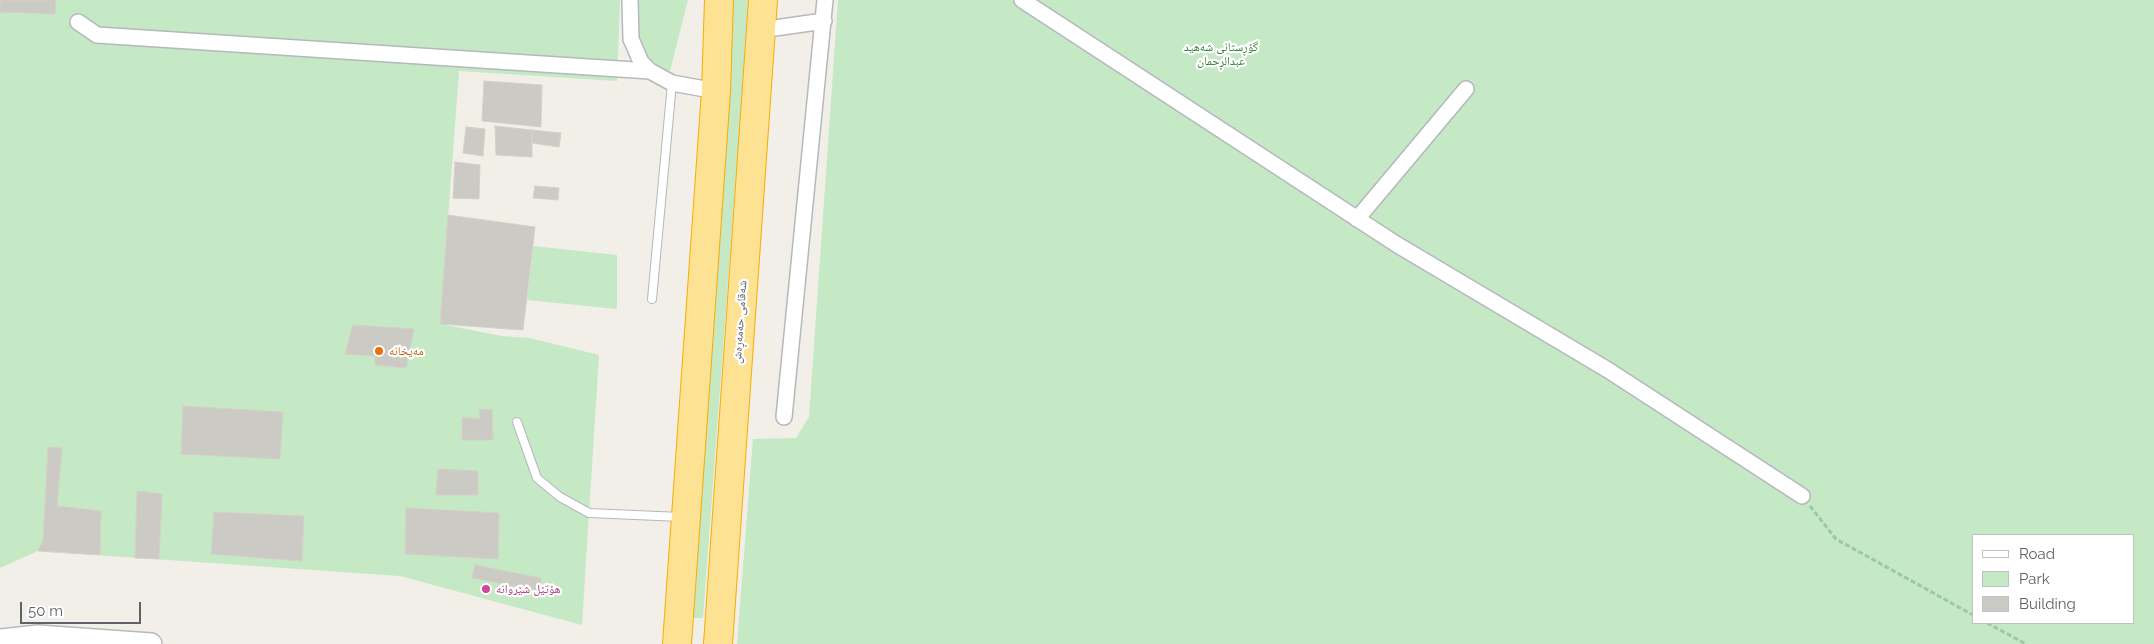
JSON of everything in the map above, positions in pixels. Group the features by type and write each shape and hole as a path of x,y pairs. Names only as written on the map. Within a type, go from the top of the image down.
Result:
{"highway":[{"path":"677,644 688,517 716,91 719,0"},
{"name":"شەقامی حەمەڕەش","path":"718,644 763,0"}],"street":[{"path":"630,0 631,39 638,56 650,71 672,83 716,91"},
{"path":"784,417 825,0"},
{"path":"1022,0 1357,219 1608,370 1802,496"},
{"path":"761,30 824,21"},
{"path":"78,22 97,35 650,71"},
{"path":"1357,219 1466,89"},
{"path":"0,640 38,636 151,644"}],"lane":[{"path":"652,298 672,83"},
{"path":"517,422 537,478 560,497 589,513 664,518 688,517"}],"path":[{"path":"1802,496 1836,539 1972,614"},
{"path":"1989,624 2026,644"}],"green space":[{"path":"0,0 620,0 617,81 459,71 440,324 502,336 530,338 599,355 582,625 400,576 38,551 0,568"},
{"path":"635,0 688,0 670,71 657,68 643,52 635,25"},
{"path":"732,0 748,0 739,133 703,618 689,618"},
{"name":"گۆڕستانی شەهید عبدالڕحمان","path":"838,0 2154,0 2154,644 737,644 753,439 796,438 809,417"},
{"path":"533,246 617,255 617,309 527,300"}],"building":[{"path":"0,0 56,0 55,14 0,12"},
{"path":"484,81 542,85 541,127 482,121"},
{"path":"495,126 532,130 532,157 496,155"},
{"path":"466,127 485,129 483,156 463,153"},
{"path":"532,130 561,133 559,147 532,143"},
{"path":"455,162 480,165 479,199 453,198"},
{"path":"535,186 559,188 558,200 533,198"},
{"path":"448,215 535,227 523,330 440,324"},
{"path":"353,325 414,329 406,368 375,365 375,356 345,354"},
{"path":"183,406 283,412 280,459 181,454"},
{"path":"479,409 492,410 493,440 462,440 462,417 480,419"},
{"path":"48,447 62,448 57,506 101,511 100,555 38,551 43,540"},
{"path":"438,469 478,471 478,495 436,495"},
{"path":"137,491 162,494 159,559 135,558"},
{"path":"406,508 499,513 498,559 405,554"},
{"path":"214,512 304,516 302,561 211,554"},
{"path":"475,565 541,578 539,591 472,578"}],"place":[{"name":"مەیخانە","path":"379,351"},
{"name":"هۆتێل شێروانە","path":"486,589"}]}
